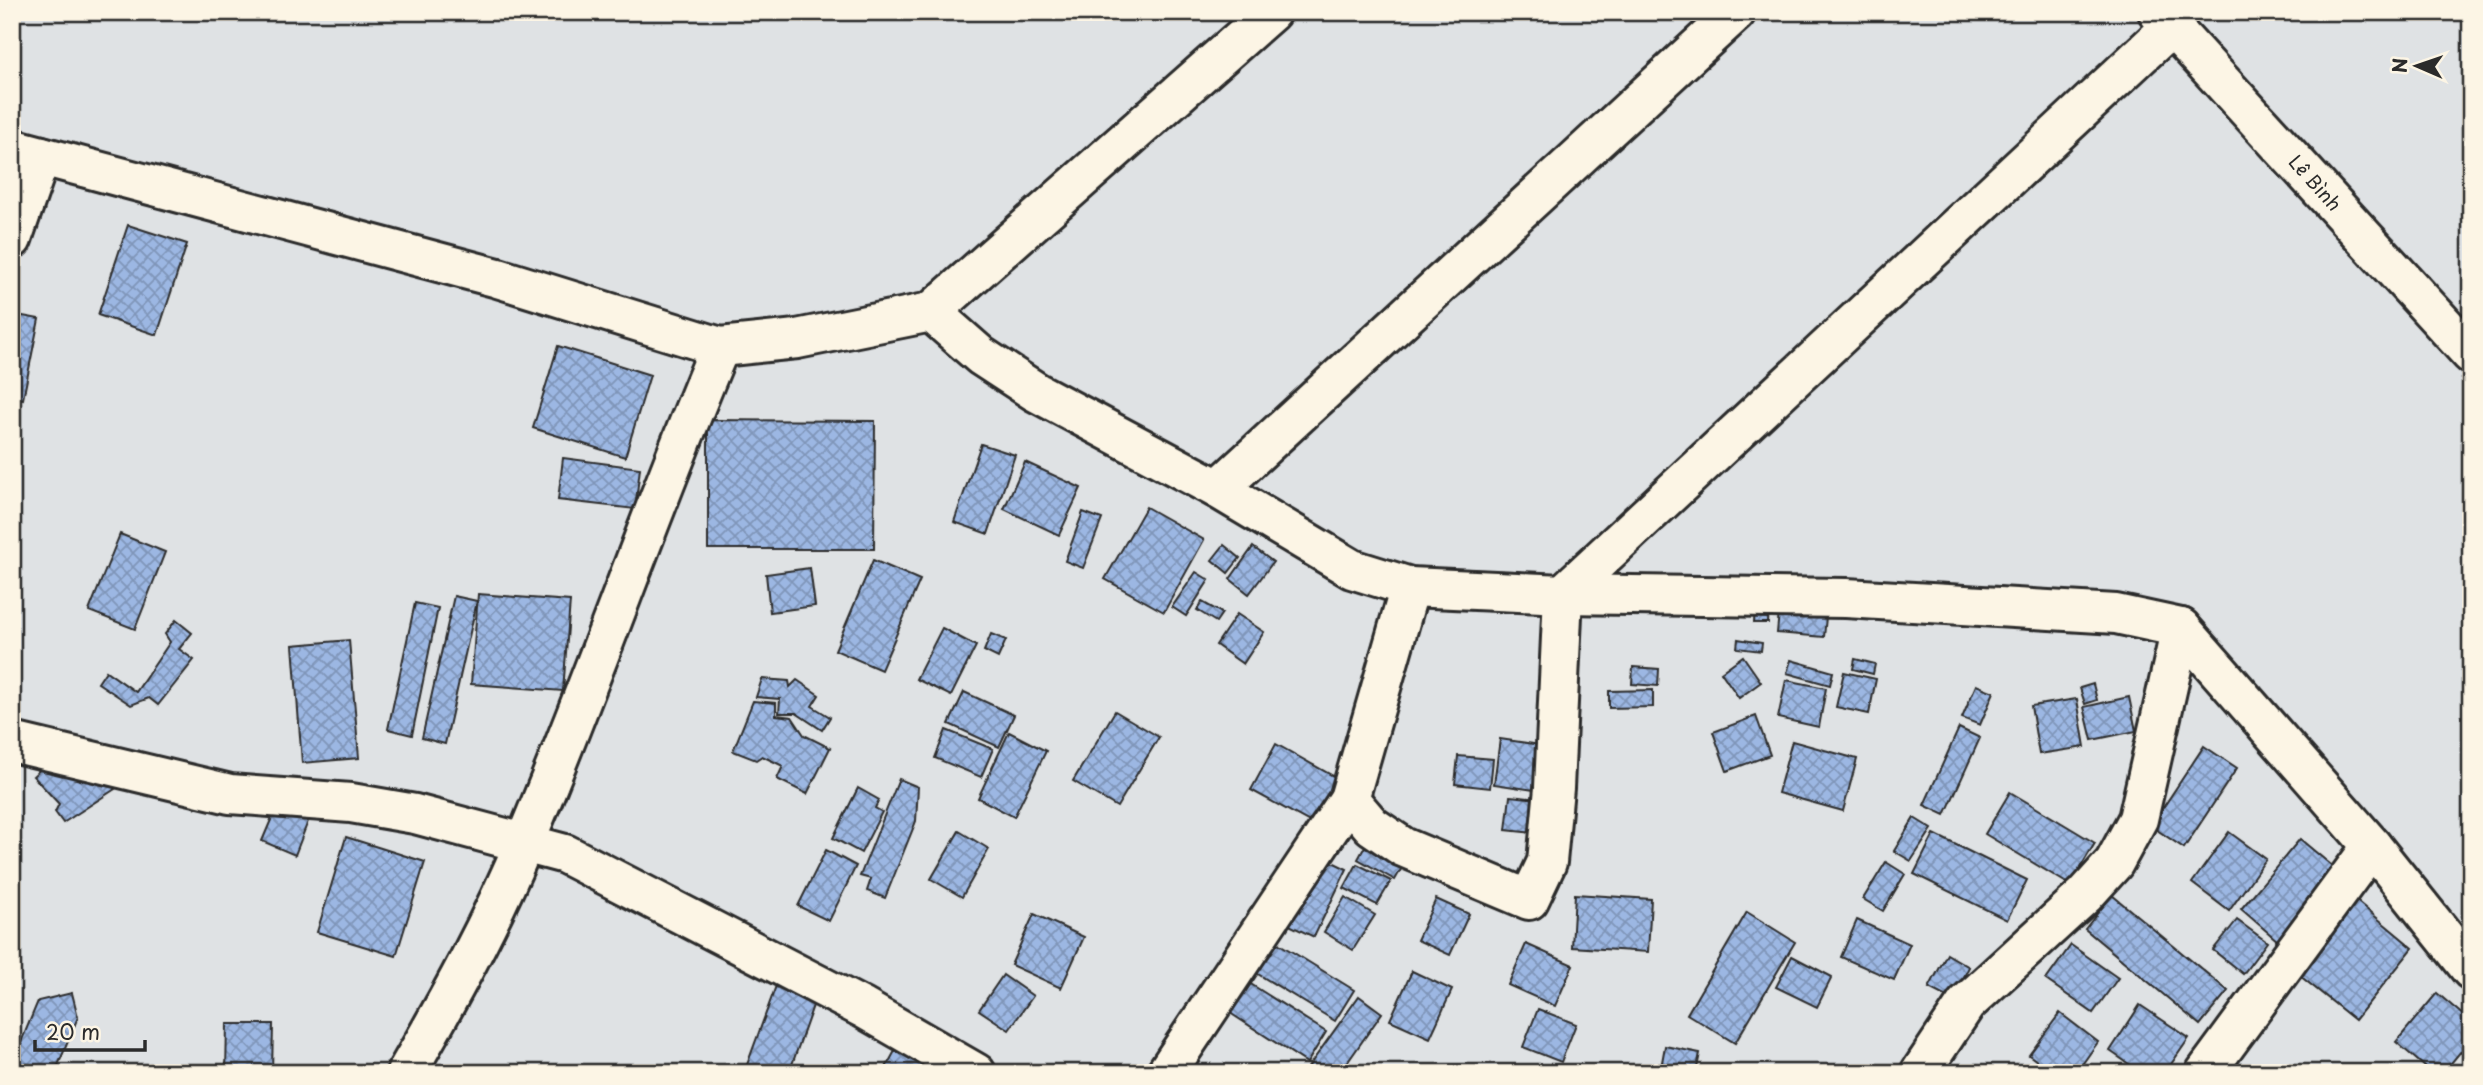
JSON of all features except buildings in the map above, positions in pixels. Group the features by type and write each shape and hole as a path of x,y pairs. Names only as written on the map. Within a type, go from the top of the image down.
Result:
{"street":[{"path":"12,239 27,152 498,278 720,347 797,340 931,312 1271,12"},
{"path":"1218,489 1736,12"},
{"path":"1349,799 1372,826 1403,847 1529,900 1547,862 1554,788 1563,594 2165,19"},
{"name":"Lê Bình","path":"2165,19 2471,354"},
{"path":"931,312 981,356 1036,392 1218,489 1352,569 1410,587 1563,594 1846,598 2116,614 2182,628 2372,846 2471,970"},
{"path":"406,1073 441,1013 525,843 668,469 720,347"},
{"path":"1166,1073 1349,799 1410,587"},
{"path":"1920,1073 1966,1004 2077,903 2114,863 2138,819 2182,628"},
{"path":"12,742 230,794 351,803 415,814 565,854 863,1008 976,1073"},
{"path":"2205,1073 2372,846"}]}
